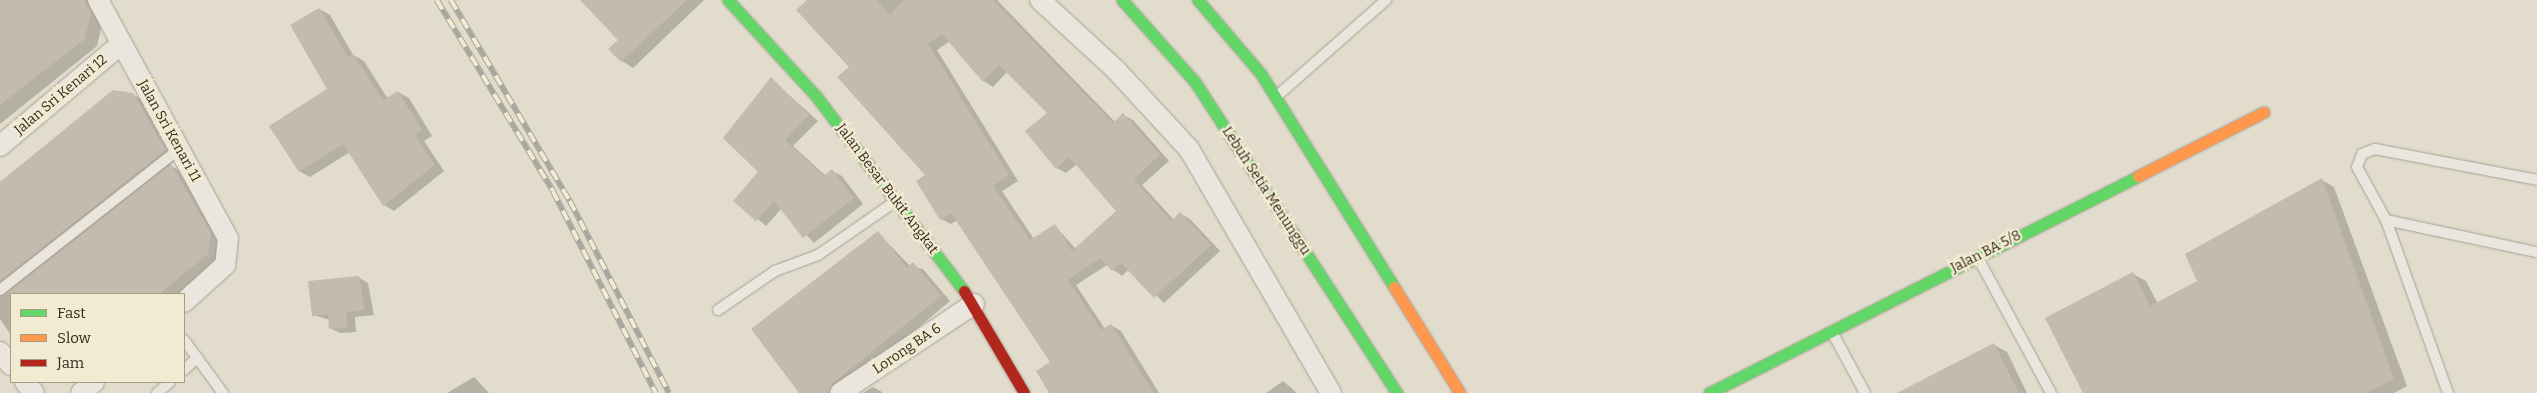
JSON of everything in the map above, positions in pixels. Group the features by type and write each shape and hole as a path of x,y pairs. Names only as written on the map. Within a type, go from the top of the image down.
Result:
{"street":[{"name":"Jalan Sri Kenari 11","path":"98,0 228,238 225,265 185,301"},
{"name":"Jalan Besar Bukit Angkat","path":"728,0 816,96 896,200 974,304 1024,393"},
{"path":"1040,0 1116,70 1189,149 1331,393"},
{"name":"Lebuh Setia Menunggu","path":"1122,0 1195,82 1397,393"},
{"path":"1198,0 1261,74 1460,393"},
{"name":"Jalan Sri Kenari 12","path":"0,146 121,44"},
{"name":"Jalan BA 5/8","path":"1709,393 2264,112"},
{"name":"Lorong BA 6","path":"840,393 974,304"},
{"path":"0,352 10,364"},
{"path":"26,383 34,393"},
{"path":"81,393 93,383"}],"lane":[{"path":"1275,97 1386,0"},
{"path":"2448,393 2386,220 2357,167 2366,148 2537,180"},
{"path":"0,290 179,149"},
{"path":"718,310 775,271 818,256 896,200"},
{"path":"2386,220 2537,252"},
{"path":"1977,257 2051,393"},
{"path":"1831,331 1865,393"},
{"path":"185,341 223,393"},
{"path":"185,369 197,358"},
{"path":"157,393 169,383"}],"building":[{"path":"0,0 84,0 91,11 85,39 0,105"},
{"path":"580,0 687,0 621,62 608,49 618,40"},
{"path":"807,0 876,0 890,15 904,0 993,0 1113,123 1123,113 1160,155 1134,179 1171,221 1180,212 1211,245 1154,298 1121,263 1112,271 1100,258 1068,280 1101,330 1111,324 1154,393 1049,393 1036,371 1050,362 951,213 940,220 916,181 925,175 837,77 849,67 796,10","holes":["942,34 983,82 999,65 1047,113 1025,131 1056,169 1069,157 1116,211 1072,251 1055,224 1030,240 993,186 1009,175 928,44"]},
{"path":"319,8 348,57 353,54 383,100 398,91 422,130 415,135 435,165 383,206 343,144 299,172 269,126 327,89 290,25"},
{"path":"771,77 809,115 785,140 824,176 832,169 854,198 803,238 774,201 756,221 733,201 758,172 723,138"},
{"path":"113,90 133,93 166,150 0,281 0,182"},
{"path":"171,164 211,232 208,254 160,293 6,294"},
{"path":"2322,178 2394,379 2367,393 2083,393 2045,318 2133,272 2150,306 2197,281 2185,254"},
{"path":"878,231 907,268 913,262 941,296 833,383 828,393 799,393 751,329"},
{"path":"359,276 365,310 346,312 347,327 329,329 328,314 312,316 308,281"},
{"path":"1994,343 2019,393 1897,393"}],"railway":[{"path":"437,0 553,191 656,393"},
{"path":"451,0 570,201 669,393"}],"traffic: fast":[{"path":"728,0 816,96 964,291"},
{"path":"1122,0 1195,82 1397,393"},
{"path":"1198,0 1261,74 1394,287"},
{"path":"1709,393 2138,176"}],"traffic: slow":[{"path":"2138,176 2264,112"},
{"path":"1394,287 1460,393"}],"traffic: jam":[{"path":"964,291 1024,393"}]}
